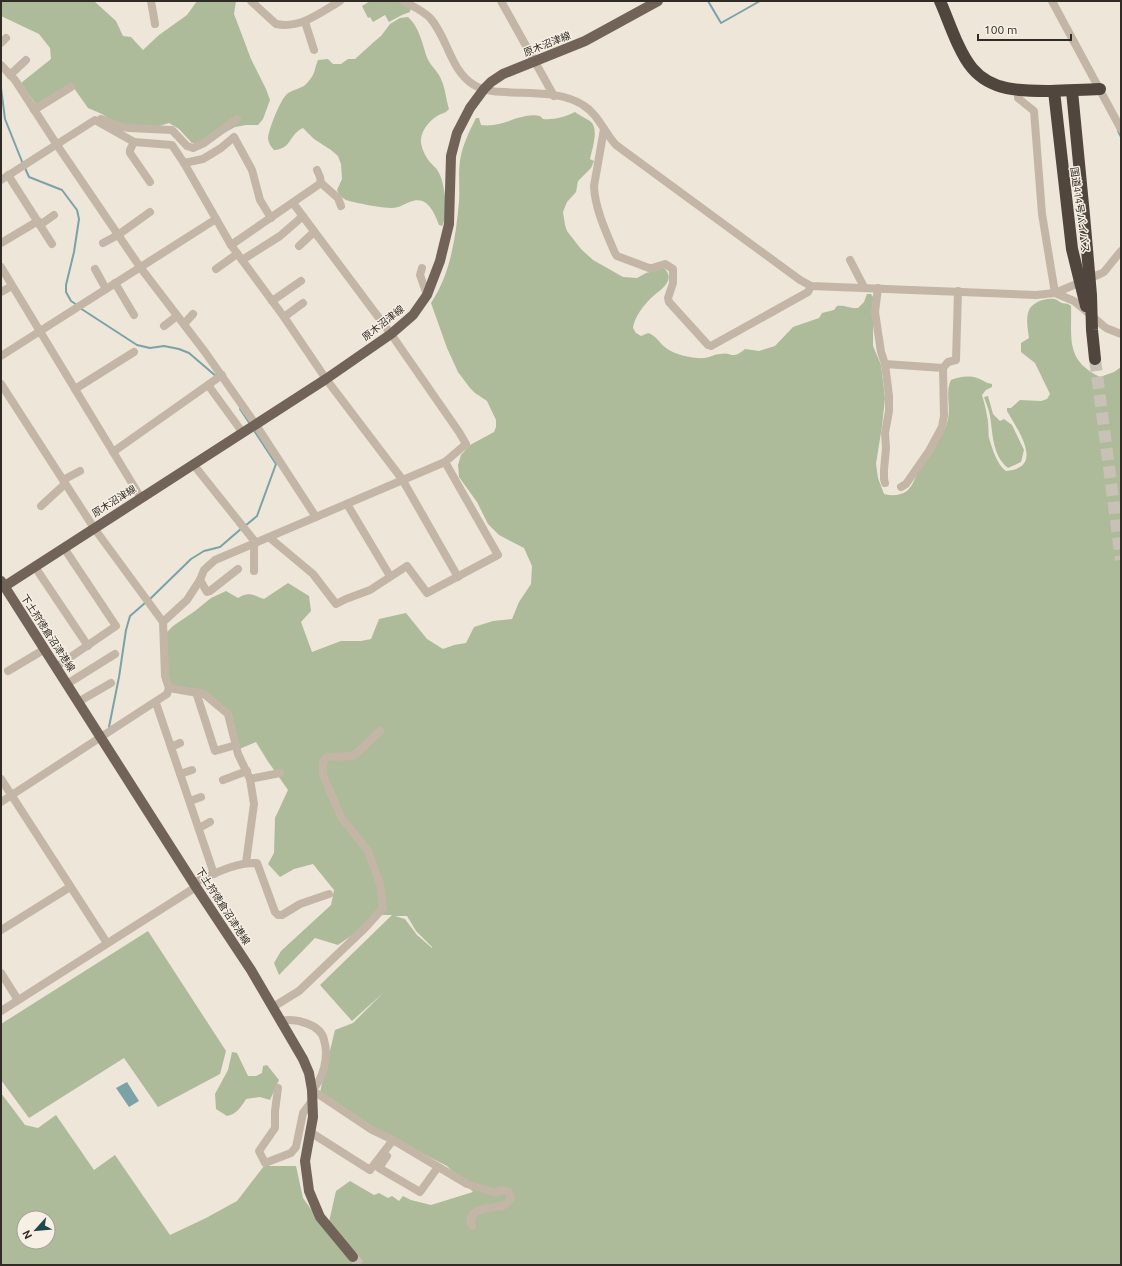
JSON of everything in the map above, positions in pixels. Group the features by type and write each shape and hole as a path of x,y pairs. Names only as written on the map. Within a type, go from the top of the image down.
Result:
{"highway":[{"path":"940,1 962,53 972,68 981,77 991,83 1000,87 1018,90 1072,91 1100,89"},
{"name":"国道414号バイパス","path":"1054,90 1072,249 1092,330"},
{"name":"国道414号バイパス","path":"1072,91 1091,295 1095,359"}],"main road":[{"name":"原木沼津線","path":"2,585 35,567 326,379 391,334 413,315 427,295 440,261 449,224 451,156 456,139 470,108 484,89 490,82 503,74 585,41 658,1"},
{"name":"下土狩徳倉沼津港線","path":"2,585 251,970 303,1059 309,1073 312,1090 312,1117 305,1161 309,1191 320,1217 353,1257"}],"street":[{"path":"151,1 155,24"},
{"path":"251,1 276,24 287,25 305,22 340,1"},
{"path":"403,1 431,19 456,67 472,84 493,92 564,97 583,105 592,112 616,145 794,276 811,286 1036,294 1056,293 1104,272 1121,251"},
{"path":"501,1 554,96"},
{"path":"1052,1 1120,125"},
{"path":"305,22 314,50"},
{"path":"10,75 26,60"},
{"path":"1,65 10,75 140,267 184,324 251,428 316,517"},
{"path":"34,110 71,87"},
{"path":"1018,90 1018,98 1034,111 1042,214 1056,293"},
{"path":"52,244 39,223 5,177 98,118 122,127 172,130 187,146 193,148 204,143 237,118"},
{"path":"95,120 134,142 172,145 184,163 231,246 272,301 326,379 402,479 458,578"},
{"path":"604,129 594,186 600,216 617,256 649,268 665,264 673,268 673,283 668,298 661,304"},
{"path":"184,163 203,159 221,148 234,137 252,170 260,200 271,218"},
{"path":"134,142 130,150 130,154 150,182"},
{"path":"317,170 321,184 338,198 340,206"},
{"path":"231,246 321,184"},
{"path":"163,622 187,600 200,580 204,570 215,560 270,538 402,479 445,462 466,444 391,334 293,203"},
{"path":"103,243 118,235 150,212"},
{"path":"1,242 54,215"},
{"path":"216,269 280,236 303,216"},
{"path":"1,356 216,219"},
{"path":"299,246 314,232"},
{"path":"850,260 864,287"},
{"path":"1,267 141,498"},
{"path":"422,268 420,276 427,295"},
{"path":"95,269 106,289"},
{"path":"272,301 301,281"},
{"path":"115,283 134,315"},
{"path":"1,292 12,286"},
{"path":"668,298 677,317 692,334 711,346 808,292 811,286"},
{"path":"878,288 875,317 881,352 886,364 889,411 888,426 885,433 885,483"},
{"path":"900,487 906,484 920,464 942,427 944,416 943,368 948,362 956,360 958,291"},
{"path":"1056,293 1074,301 1106,328 1121,334"},
{"path":"284,318 303,303"},
{"path":"184,324 193,314"},
{"path":"164,326 177,316"},
{"path":"75,389 134,352"},
{"path":"886,364 943,368"},
{"path":"113,452 219,377"},
{"path":"1,384 94,528 163,622 165,676 169,688 167,694 156,703 1,802"},
{"path":"208,385 251,428"},
{"path":"270,538 313,574 336,604 346,598 370,590 407,566 426,593 458,578 498,555 445,462"},
{"path":"194,464 255,544 254,571"},
{"path":"41,506 64,482 80,471"},
{"path":"347,504 390,576"},
{"path":"56,667 116,626 64,548"},
{"path":"35,567 88,646"},
{"path":"200,580 207,592 238,569"},
{"path":"8,671 44,649"},
{"path":"67,684 115,654"},
{"path":"78,702 111,683"},
{"path":"169,688 204,694 228,714 238,754 250,779 254,804 246,863"},
{"path":"196,692 215,751 236,745"},
{"path":"156,703 214,874"},
{"path":"273,1007 299,991 365,928 383,908 380,884 368,851 341,817 323,775 322,762 327,757 353,756 380,731"},
{"path":"171,747 180,743"},
{"path":"180,774 192,770"},
{"path":"223,780 247,771"},
{"path":"250,779 280,773"},
{"path":"1,779 107,944"},
{"path":"190,801 201,797"},
{"path":"199,828 210,822"},
{"path":"1,1011 214,874 246,863 257,863 275,912 278,915 282,915 300,904 329,894"},
{"path":"1,930 70,887"},
{"path":"1,973 18,1000"},
{"path":"281,1021 288,1019 302,1021 319,1031 324,1039 326,1060 318,1084 312,1090 372,1130 393,1140 467,1184 494,1192 503,1190 509,1192 511,1198 508,1203 503,1206 484,1208 475,1213 471,1217 470,1222 472,1226"},
{"path":"278,1088 275,1111 275,1128 259,1151 265,1163 291,1153 296,1147 304,1113 312,1101"},
{"path":"310,1132 370,1170 393,1140"},
{"path":"386,1148 388,1154 379,1168 420,1192 438,1167"}],"green space":[{"path":"1,1 94,1 116,21 123,36 131,37 143,50 159,35 187,15 197,1 236,1 234,14 251,59 270,100 263,119 258,125 235,127 208,142 192,143 179,129 169,123 149,129 119,125 102,114 88,108 71,84 37,106 21,83 51,59 50,48 39,34 1,16"},
{"path":"370,1 400,1 411,7 410,12 389,22 385,15 373,22 370,17 368,18 362,6"},
{"path":"408,17 415,25 427,59 441,79 449,109 430,122 425,128 421,139 424,153 438,171 443,185 446,208 442,226 439,225 429,206 421,201 416,200 397,207 388,208 346,200 340,196 337,190 342,179 341,164 338,156 314,139 303,128 295,134 284,147 280,149 274,150 268,139 270,129 284,97 289,92 301,88 306,84 312,76 318,60 328,59 333,64 341,64 348,59 355,59 381,36 390,24 400,18"},
{"path":"575,112 590,121 593,125 595,134 590,159 594,161 591,168 578,181 576,192 567,202 563,212 567,231 581,249 593,260 623,277 637,278 646,273 664,268 668,273 669,277 666,285 648,301 637,316 633,328 636,333 641,336 648,333 651,334 670,350 679,355 690,357 705,358 724,353 734,355 745,349 759,351 775,346 793,327 819,318 822,313 834,310 837,306 858,308 864,302 867,294 871,294 873,297 873,346 881,365 885,398 876,464 878,478 884,494 898,495 907,491 912,485 922,464 944,431 949,414 949,385 951,380 960,377 974,377 992,384 992,387 986,390 982,395 988,419 989,438 995,456 1000,465 1006,471 1018,468 1024,463 1027,455 1022,437 1007,411 1007,408 1011,408 1020,400 1041,401 1047,399 1050,394 1035,363 1021,352 1021,343 1029,338 1027,316 1029,309 1034,304 1046,299 1055,299 1061,303 1071,306 1071,338 1073,348 1081,363 1089,370 1100,377 1114,372 1121,367 1121,1265 1,1265 1,1093 25,1125 38,1128 56,1115 94,1170 115,1155 170,1235 237,1201 264,1166 296,1166 303,1198 320,1222 329,1222 336,1191 350,1181 374,1195 379,1193 388,1198 392,1196 399,1201 403,1196 411,1200 431,1205 473,1192 447,1166 365,1124 320,1092 335,1030 353,1023 383,993 352,1021 320,985 392,915 381,915 338,945 315,938 279,975 274,963 281,951 331,905 334,890 313,864 294,869 280,877 268,864 274,853 275,818 288,790 256,742 237,750 228,711 211,695 169,688 164,635 173,626 211,598 226,591 238,598 248,594 264,599 288,583 309,596 311,611 301,622 312,652 341,641 361,641 371,639 379,619 406,613 427,639 443,649 466,643 474,627 493,621 512,619 519,602 531,584 532,566 524,548 499,535 488,524 477,502 459,477 458,465 461,455 470,445 494,432 496,420 487,401 470,388 458,372 447,348 431,303 438,291 448,267 458,214 461,155 466,139 476,118 479,118 481,125 489,125 533,115 540,116 543,119 559,118","holes":["395,916 407,916 416,931 432,948 417,935 405,919"]},
{"path":"988,396 993,414 1000,421 1004,419 1012,425 1024,450 1021,462 1008,468 999,457 994,444 990,414 984,397"},
{"path":"148,931 226,1051 220,1074 158,1107 124,1058 29,1118 1,1080 1,1024"},
{"path":"232,1052 237,1053 248,1076 256,1076 262,1073 263,1066 267,1065 279,1080 270,1100 260,1097 246,1099 236,1112 227,1116 216,1109 215,1094 228,1070"}],"water":[{"path":"127,1082 139,1101 129,1107 116,1088"}],"waterway":[{"path":"708,1 721,23 760,1"},
{"path":"1,88 5,119 23,164"},
{"path":"1118,131 1121,137"},
{"path":"25,168 29,177 62,190 77,210 79,219 74,252 66,285 66,292 71,301 77,305"},
{"path":"80,308 137,345 150,348 164,346 189,353 217,377"},
{"path":"240,409 250,424"},
{"path":"245,526 257,516 276,464 253,429"},
{"path":"149,600 191,559 204,551 220,547 242,528"},
{"path":"109,727 119,677 126,630 130,616 145,603"}],"tunnel":[{"path":"1095,359 1121,560"},
{"path":"353,1257 360,1265"}]}
